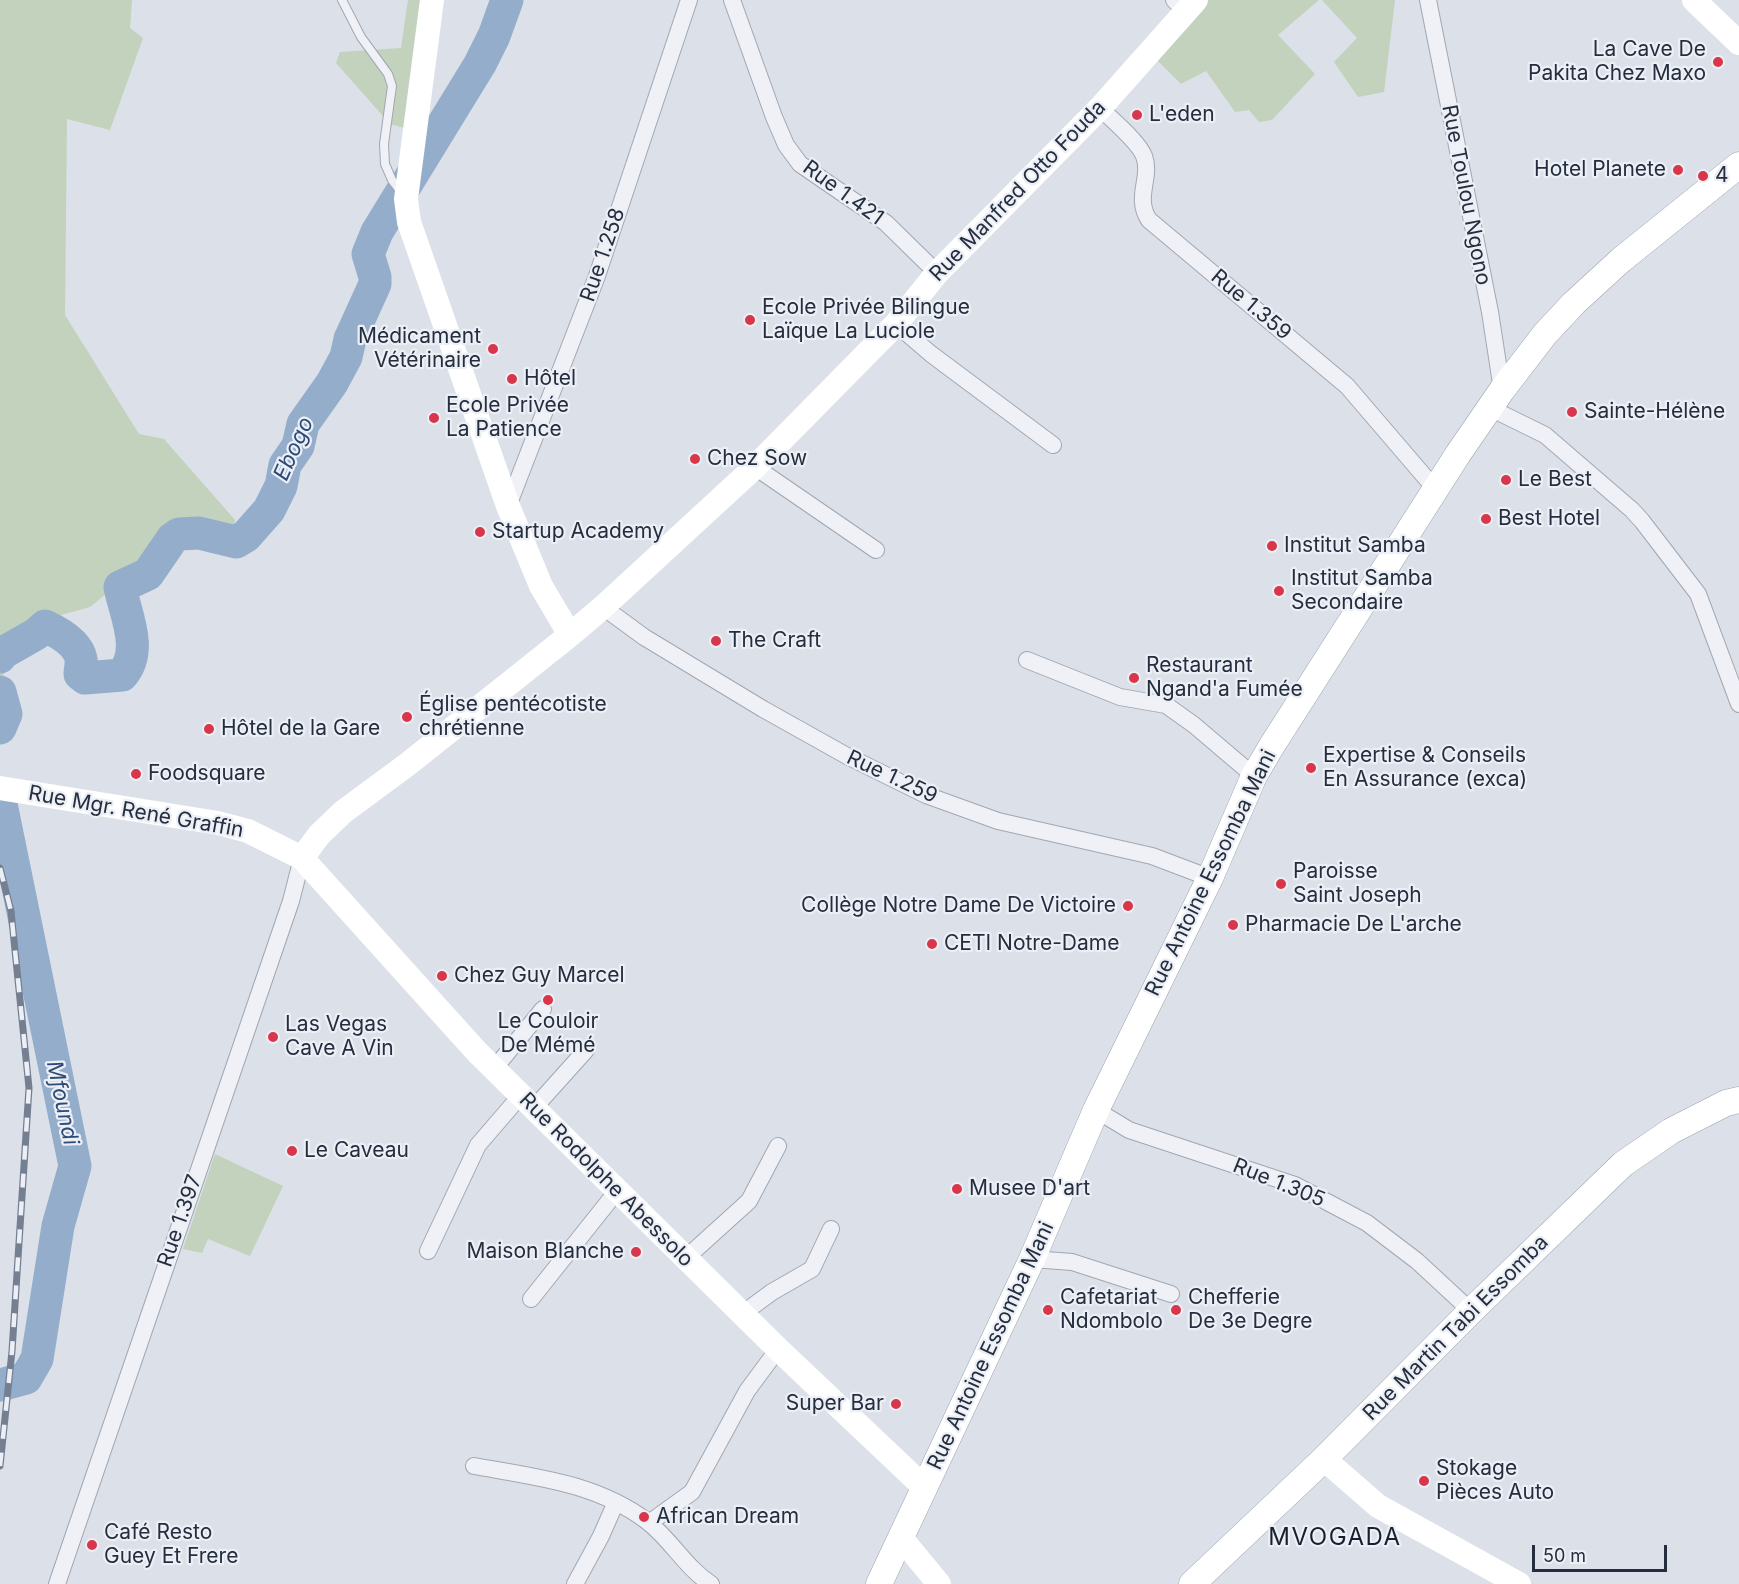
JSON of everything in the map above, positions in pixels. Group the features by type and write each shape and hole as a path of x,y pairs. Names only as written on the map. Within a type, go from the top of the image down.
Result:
{"main road":[{"name":"Rue Antoine Essomba Mani","path":"879,1584 1032,1258 1096,1110 1210,878 1254,776 1270,747 1496,399 1545,334 1574,303 1621,260 1730,171 1739,157"},
{"name":"Rue Martin Tabi Essomba","path":"1192,1584 1324,1459 1471,1311 1623,1164 1671,1131 1726,1103 1739,1100"}],"street":[{"path":"432,0 406,199 409,222 508,506 541,586 570,635"},
{"name":"Rue 1.258","path":"508,506 597,276 689,0"},
{"name":"Rue 1.421","path":"732,0 774,117 786,145 800,164 886,223 937,273"},
{"name":"Rue Toulou Ngono","path":"1428,0 1490,312 1496,399"},
{"path":"1694,0 1739,43"},
{"name":"Rue Manfred Otto Fouda","path":"302,858 319,835 343,812 408,764 603,608 755,467 896,324 937,273 1100,108 1185,4"},
{"name":"Rue 1.359","path":"1100,108 1144,156 1146,165 1142,202 1149,220 1347,386 1437,491"},
{"path":"896,324 931,354 1053,445"},
{"path":"1496,399 1545,435 1642,521 1698,594 1739,704"},
{"path":"755,467 876,550"},
{"name":"Rue 1.259","path":"603,608 644,637 763,709 847,756 926,795 998,821 1152,856 1210,878"},
{"path":"1027,660 1120,697 1166,705 1194,725 1254,776"},
{"name":"Rue Mgr. René Graffin","path":"0,788 218,823 248,831 302,858"},
{"name":"Rue Rodolphe Abessolo","path":"302,858 494,1069 778,1349 925,1488"},
{"name":"Rue 1.397","path":"57,1584 291,901 302,858"},
{"path":"494,1069 543,1009"},
{"path":"428,1251 478,1145 586,1050"},
{"name":"Rue 1.305","path":"1096,1110 1129,1130 1295,1185 1367,1223 1417,1261 1471,1311"},
{"path":"686,1258 749,1201 778,1146"},
{"path":"531,1299 617,1191"},
{"path":"742,1314 772,1292 812,1269 831,1230"},
{"path":"1032,1258 1072,1262 1171,1294"},
{"path":"649,1523 692,1492 747,1391 778,1349"},
{"path":"1324,1459 1378,1506 1519,1584"},
{"path":"474,1466 565,1482 596,1491 649,1523 696,1575 711,1584"},
{"path":"575,1584 616,1502"},
{"path":"902,1539 939,1584"}],"lane":[{"path":"342,0 361,37 388,74 392,86 384,144 385,164 392,180 406,199"}],"green space":[{"path":"0,0 132,0 130,28 143,38 110,130 67,119 65,315 139,434 164,439 235,520 234,535 217,530 183,529 165,538 151,567 141,574 121,582 90,607 54,617 30,631 6,667 0,687"},
{"path":"408,0 439,0 422,133 390,124 336,63 340,52 401,48"},
{"path":"1208,0 1319,0 1278,35 1315,74 1272,120 1259,122 1249,110 1235,112 1206,71 1181,84 1156,59"},
{"path":"1322,0 1395,0 1384,92 1358,97 1334,62 1357,38"},
{"path":"215,1154 283,1186 250,1256 208,1239 202,1253 183,1249"}],"waterway":[{"name":"Ebogo","path":"0,657 1,654 36,634 45,626 61,635 76,648 81,659 80,674 85,678 122,675 132,654 132,643 129,620 120,587 148,574 172,539 179,534 199,533 236,542 246,536 269,510 281,486 285,465 298,446 303,424 332,383 346,357 350,339 375,284 368,254 377,232 480,64 494,36 507,0"},
{"name":"Ebogo","path":"0,692 6,714 0,728"},
{"name":"Mfoundi","path":"0,799 75,1166 58,1226 37,1359 26,1378 0,1385"}],"railway":[{"path":"0,868 11,911 29,1088 12,1351 0,1466"}],"place":[{"name":"La Cave De Pakita Chez Maxo","path":"1718,62"},
{"name":"L'eden","path":"1137,115"},
{"name":"Hotel Planete","path":"1678,170"},
{"name":"4","path":"1703,176"},
{"name":"Ecole Privée Bilingue Laïque La Luciole","path":"750,320"},
{"name":"Médicament Vétérinaire","path":"493,349"},
{"name":"Hôtel","path":"512,379"},
{"name":"Sainte-Hélène","path":"1572,412"},
{"name":"Ecole Privée La Patience","path":"434,418"},
{"name":"Chez Sow","path":"695,459"},
{"name":"Le Best","path":"1506,480"},
{"name":"Best Hotel","path":"1486,519"},
{"name":"Startup Academy","path":"480,532"},
{"name":"Institut Samba","path":"1272,546"},
{"name":"Institut Samba Secondaire","path":"1279,591"},
{"name":"The Craft","path":"716,641"},
{"name":"Restaurant Ngand'a Fumée","path":"1134,678"},
{"name":"Église pentécotiste chrétienne","path":"407,717"},
{"name":"Hôtel de la Gare","path":"209,729"},
{"name":"Expertise & Conseils En Assurance (exca)","path":"1311,768"},
{"name":"Foodsquare","path":"136,774"},
{"name":"Paroisse Saint Joseph","path":"1281,884"},
{"name":"Collège Notre Dame De Victoire","path":"1128,906"},
{"name":"Pharmacie De L'arche","path":"1233,925"},
{"name":"CETI Notre-Dame","path":"932,944"},
{"name":"Chez Guy Marcel","path":"442,976"},
{"name":"Le Couloir De Mémé","path":"548,1000"},
{"name":"Las Vegas Cave A Vin","path":"273,1037"},
{"name":"Le Caveau","path":"292,1151"},
{"name":"Musee D'art","path":"957,1189"},
{"name":"Maison Blanche","path":"636,1252"},
{"name":"Cafetariat Ndombolo","path":"1048,1310"},
{"name":"Chefferie De 3e Degre","path":"1176,1310"},
{"name":"Super Bar","path":"896,1404"},
{"name":"Stokage Pièces Auto","path":"1424,1481"},
{"name":"African Dream","path":"644,1517"},
{"name":"Café Resto Guey Et Frere","path":"92,1545"}],"district":[{"name":"MVOGADA","path":"1335,1538"}]}
